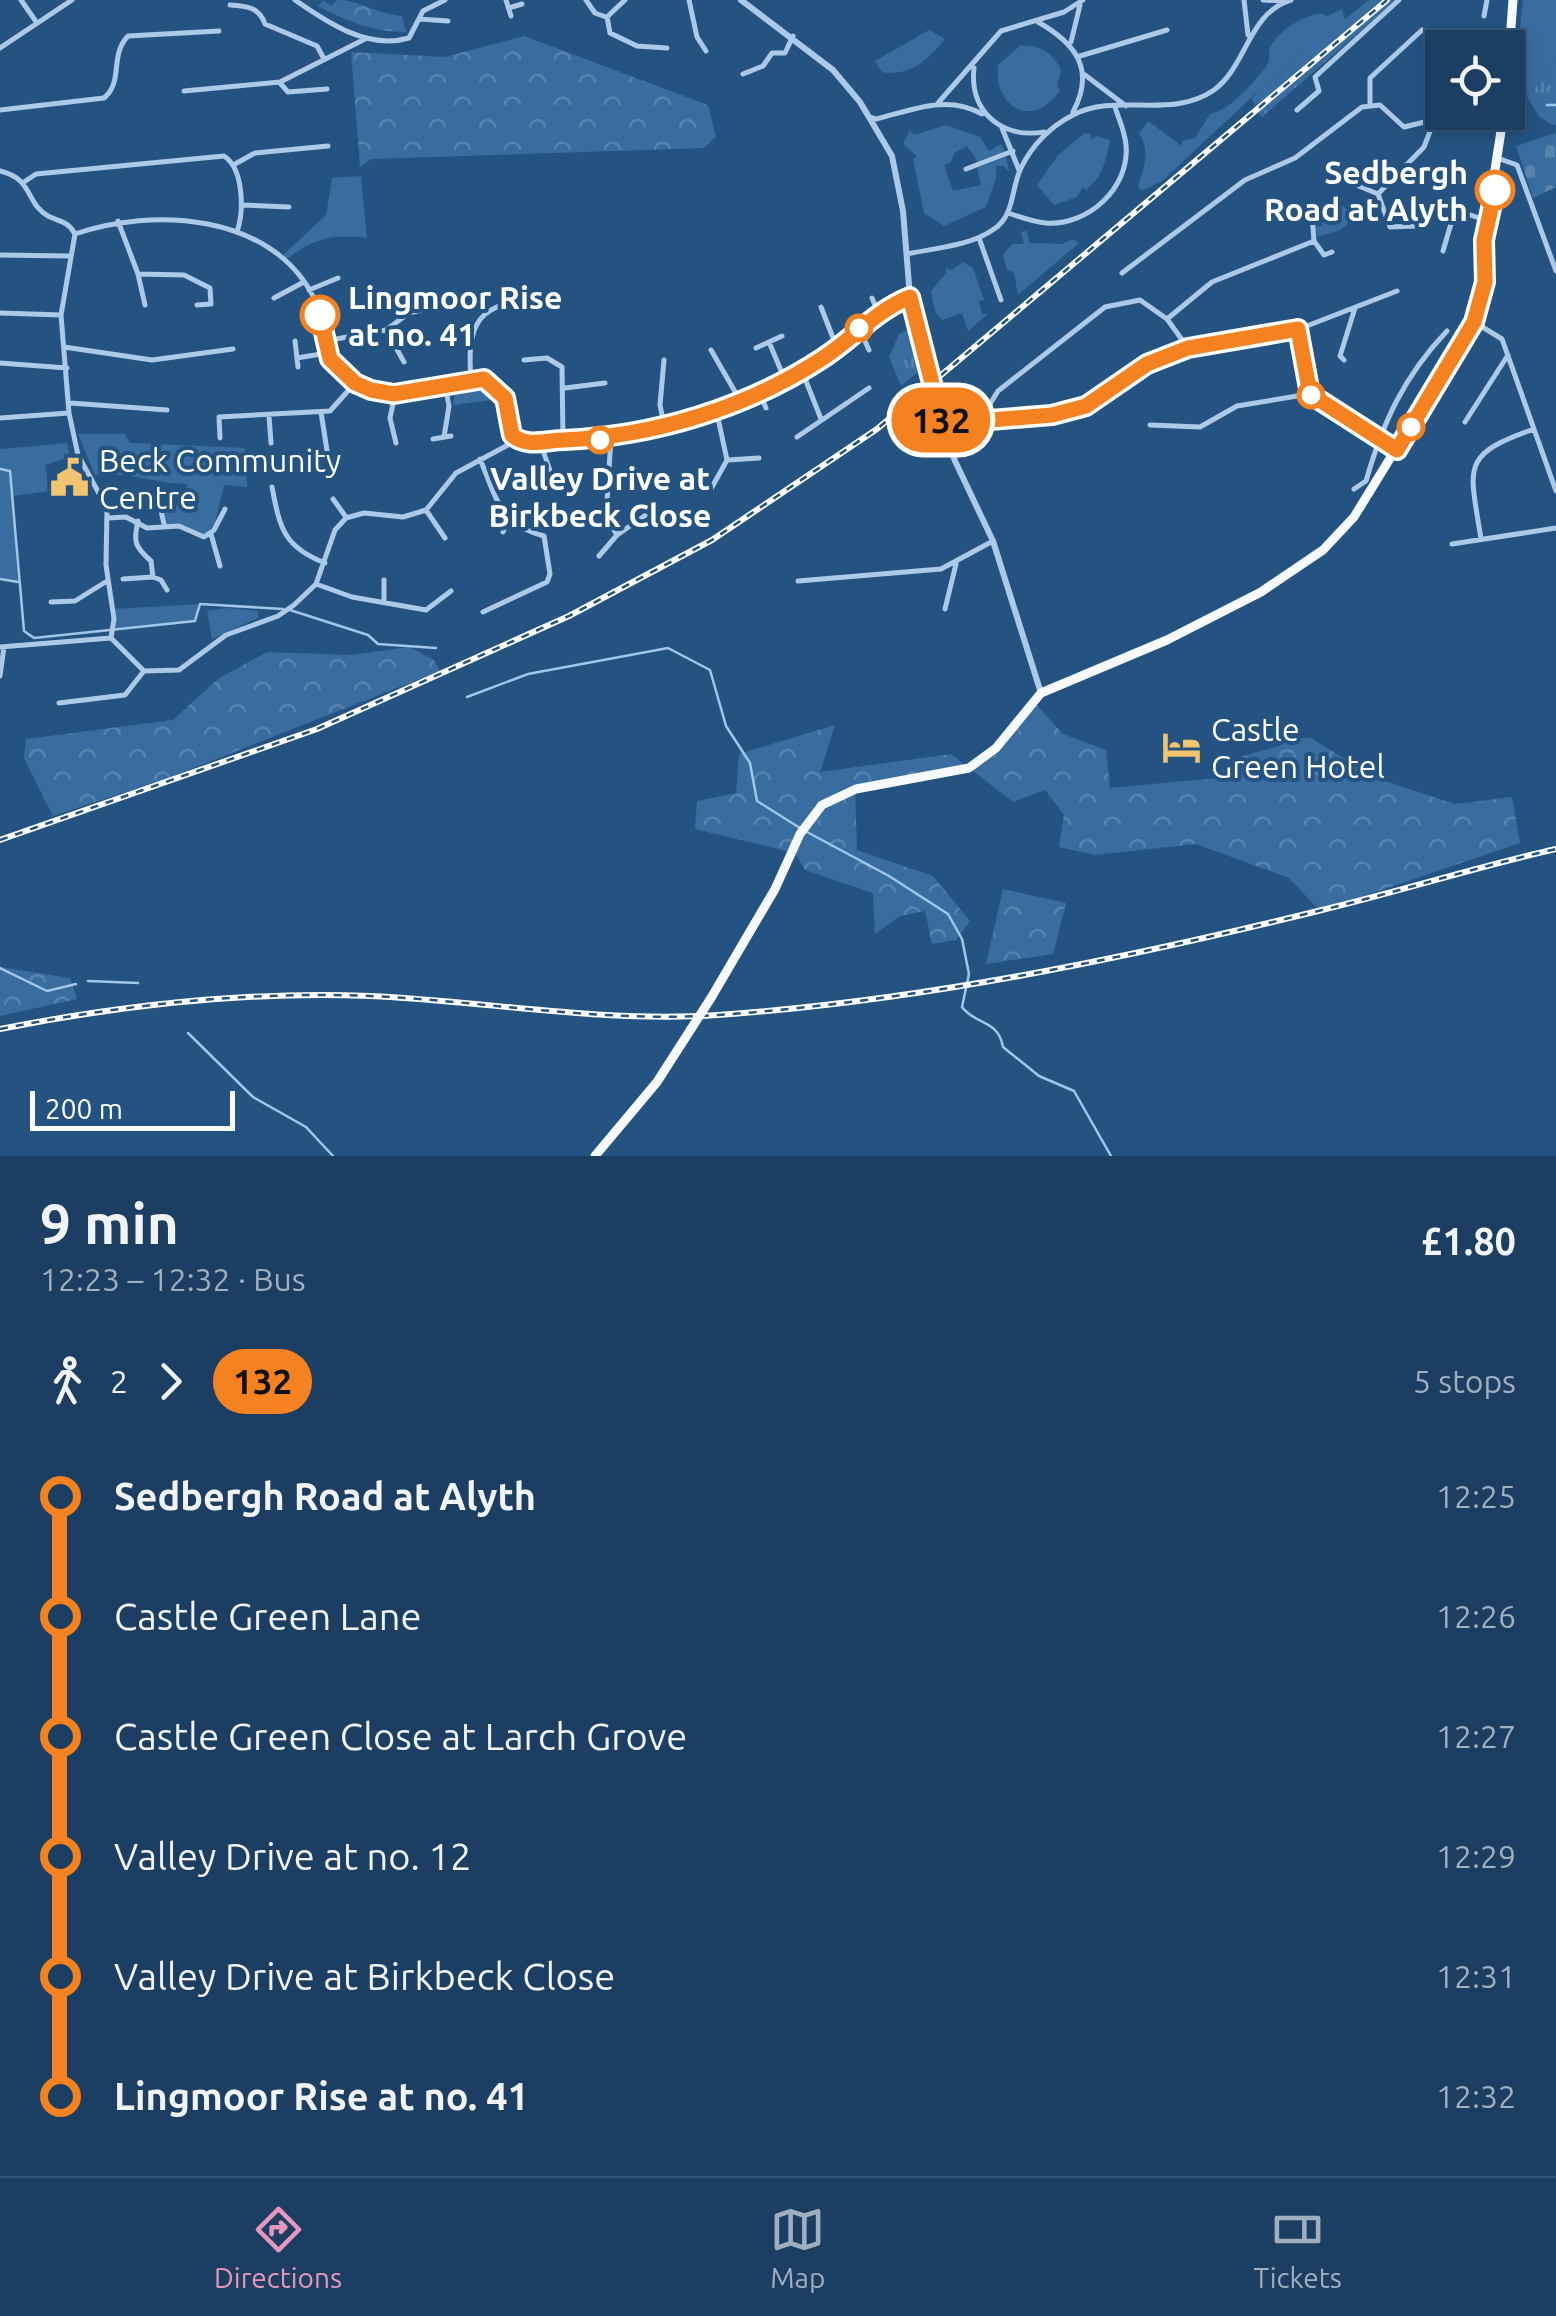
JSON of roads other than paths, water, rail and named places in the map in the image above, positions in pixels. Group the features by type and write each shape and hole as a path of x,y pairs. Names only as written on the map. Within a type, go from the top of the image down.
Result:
{"highway":[{"path":"1511,30 1514,0"},
{"path":"595,1156 656,1082 692,1029 776,888 800,834 822,805 856,789 969,768 996,748 1041,693 1167,640 1302,567 1354,516 1474,322 1485,282 1487,221 1503,130"}],"street":[{"path":"21,0 37,23"},
{"path":"0,48 72,0"},
{"path":"295,0 364,39"},
{"path":"184,91 280,82 364,39 405,40 413,34 428,6 444,0"},
{"path":"506,0 512,7 511,16"},
{"path":"586,0 595,13 607,17"},
{"path":"607,17 625,0"},
{"path":"689,0 697,37 706,51"},
{"path":"742,0 794,36 833,70 870,117 895,169 910,297 945,434 993,541 1041,693"},
{"path":"1244,0 1248,38"},
{"path":"1262,0 1288,1"},
{"path":"1297,110 1319,91 1315,76 1399,0"},
{"path":"1484,16 1487,0"},
{"path":"938,104 1000,31 1038,21 1082,1"},
{"path":"1071,43 1082,1"},
{"path":"907,254 979,238 996,228 1008,212 1020,170 1047,132 1072,115 1126,106 1175,106 1205,96 1230,73 1248,38 1288,1"},
{"path":"512,7 522,4"},
{"path":"230,6 250,6 262,14 266,24 317,46 323,57"},
{"path":"607,17 610,33 616,38 646,48 667,48"},
{"path":"419,19 448,21"},
{"path":"1038,21 1071,43 1080,56 1084,74 1072,115"},
{"path":"1080,56 1167,30"},
{"path":"1370,104 1370,78 1422,30"},
{"path":"0,110 104,98 115,82 117,49 128,36 219,31"},
{"path":"744,74 763,66 772,53 785,53 794,36"},
{"path":"974,64 974,90 985,115"},
{"path":"1084,74 1126,106"},
{"path":"280,82 288,92 327,89"},
{"path":"870,117 876,120 938,104 967,106 1016,134 1047,132"},
{"path":"1122,273 1228,191 1295,158 1370,104 1380,105 1404,126 1425,122"},
{"path":"1008,212 1054,223 1085,214 1109,196 1126,162 1126,143 1116,107"},
{"path":"1002,128 1020,170"},
{"path":"1378,194 1424,147 1430,130"},
{"path":"234,166 255,153 328,146"},
{"path":"966,169 1012,151"},
{"path":"24,182 36,174 216,156 234,166 243,204 237,232"},
{"path":"1500,159 1517,164 1556,271"},
{"path":"0,172 24,182 39,208 70,226 75,234 61,315 69,413 78,455 102,493 108,518 111,636 144,672"},
{"path":"1336,176 1378,194 1390,227 1416,226"},
{"path":"243,204 289,206"},
{"path":"1442,251 1453,217 1465,213 1487,221"},
{"path":"1312,214 1314,241 1324,255 1332,252"},
{"path":"75,234 118,221 176,219 237,232 303,282 309,290 328,353 355,383 394,394 471,378 488,380 501,392 517,440"},
{"path":"118,221 146,305"},
{"path":"979,238 1001,300"},
{"path":"1167,319 1212,282 1314,241"},
{"path":"0,255 69,256"},
{"path":"138,274 184,275 203,281 210,288 211,304 196,306"},
{"path":"309,290 338,278"},
{"path":"274,298 303,282"},
{"path":"945,434 990,420 1052,415 1086,406 1147,364 1188,348 1298,329 1397,291"},
{"path":"471,378 470,335 484,312 498,303 548,296 553,304"},
{"path":"59,704 125,695 144,672 178,670 226,635 284,612 316,584 335,530 346,518 364,513 403,517 426,510 456,473 517,440 611,438 741,402 802,371 837,348 878,312 910,297"},
{"path":"872,298 878,312"},
{"path":"990,420 990,404 998,391 1105,307 1140,300 1167,319 1188,348"},
{"path":"821,306 837,348"},
{"path":"325,341 386,330 408,312 429,308"},
{"path":"1344,360 1340,356 1355,308"},
{"path":"0,312 61,315"},
{"path":"1474,322 1500,334 1556,492"},
{"path":"859,328 869,350"},
{"path":"1298,329 1310,394"},
{"path":"386,330 404,362"},
{"path":"1354,489 1366,481 1378,438 1409,375 1447,331"},
{"path":"756,348 782,336"},
{"path":"295,341 298,368"},
{"path":"769,342 785,380"},
{"path":"64,347 152,360 233,350"},
{"path":"711,350 741,402"},
{"path":"297,358 328,353"},
{"path":"1465,422 1508,354"},
{"path":"524,360 553,359 562,368 562,440"},
{"path":"664,360 660,405 664,425"},
{"path":"0,363 66,368"},
{"path":"802,371 821,419"},
{"path":"220,438 218,416 321,412 340,404 355,383"},
{"path":"565,388 605,383"},
{"path":"433,439 448,437 445,384"},
{"path":"796,437 868,388"},
{"path":"394,394 390,418 396,443"},
{"path":"760,394 766,408"},
{"path":"1150,425 1200,427 1237,406 1310,394 1397,450"},
{"path":"69,403 167,410"},
{"path":"712,489 727,460 716,409"},
{"path":"321,412 328,457"},
{"path":"0,418 69,413"},
{"path":"269,415 271,443"},
{"path":"1481,538 1472,480 1476,462 1496,442 1534,429"},
{"path":"611,438 606,517 618,535"},
{"path":"540,442 554,482"},
{"path":"727,460 759,458"},
{"path":"480,459 507,519 522,530 544,536 550,574 547,582 483,612"},
{"path":"611,479 653,478"},
{"path":"276,492 282,529 292,544 301,554 326,563"},
{"path":"333,499 346,518"},
{"path":"164,524 161,510 173,501"},
{"path":"108,518 138,521 148,528 164,524 204,537 211,534 224,508"},
{"path":"598,556 618,535 656,508"},
{"path":"426,510 445,538"},
{"path":"503,532 507,519"},
{"path":"138,521 134,539 138,550 151,561 153,577"},
{"path":"1452,544 1556,528"},
{"path":"211,534 220,566"},
{"path":"798,581 942,569 993,541"},
{"path":"944,608 958,560"},
{"path":"124,579 153,577 162,580 167,590"},
{"path":"50,602 75,601 108,580"},
{"path":"384,580 384,601"},
{"path":"316,584 352,598 426,610 451,590"},
{"path":"0,676 2,647 111,636"}],"waterway":[{"path":"1547,105 1556,105"},
{"path":"0,469 10,471 24,631 34,638 195,621 200,604 283,609"},
{"path":"0,579 18,582"},
{"path":"290,610 368,635 378,644 436,648"},
{"path":"467,697 528,674 668,648 710,670 726,726 750,763 757,801 800,828"},
{"path":"807,832 889,876 948,914 962,939 969,974 962,1007 996,1031 1003,1047 1039,1076 1074,1091 1111,1156"},
{"path":"0,968 47,991 76,984"},
{"path":"88,981 138,983"},
{"path":"188,1033 253,1097 306,1127 333,1156"}],"railway":[{"path":"0,840 317,729 569,616 712,540 877,429 1387,0"},
{"path":"0,1029 138,1007 277,996 370,996 587,1014 674,1017 869,1000 1020,976 1170,946 1556,849"}],"place":[{"name":"Sedbergh Road at Alyth","path":"1495,190"},
{"name":"Lingmoor Rise at no. 41","path":"320,315"},
{"name":"Valley Drive at Birkbeck Close","path":"600,440"},
{"name":"Beck Community Centre","path":"69,478"},
{"name":"Castle Green Hotel","path":"1181,747"}]}
